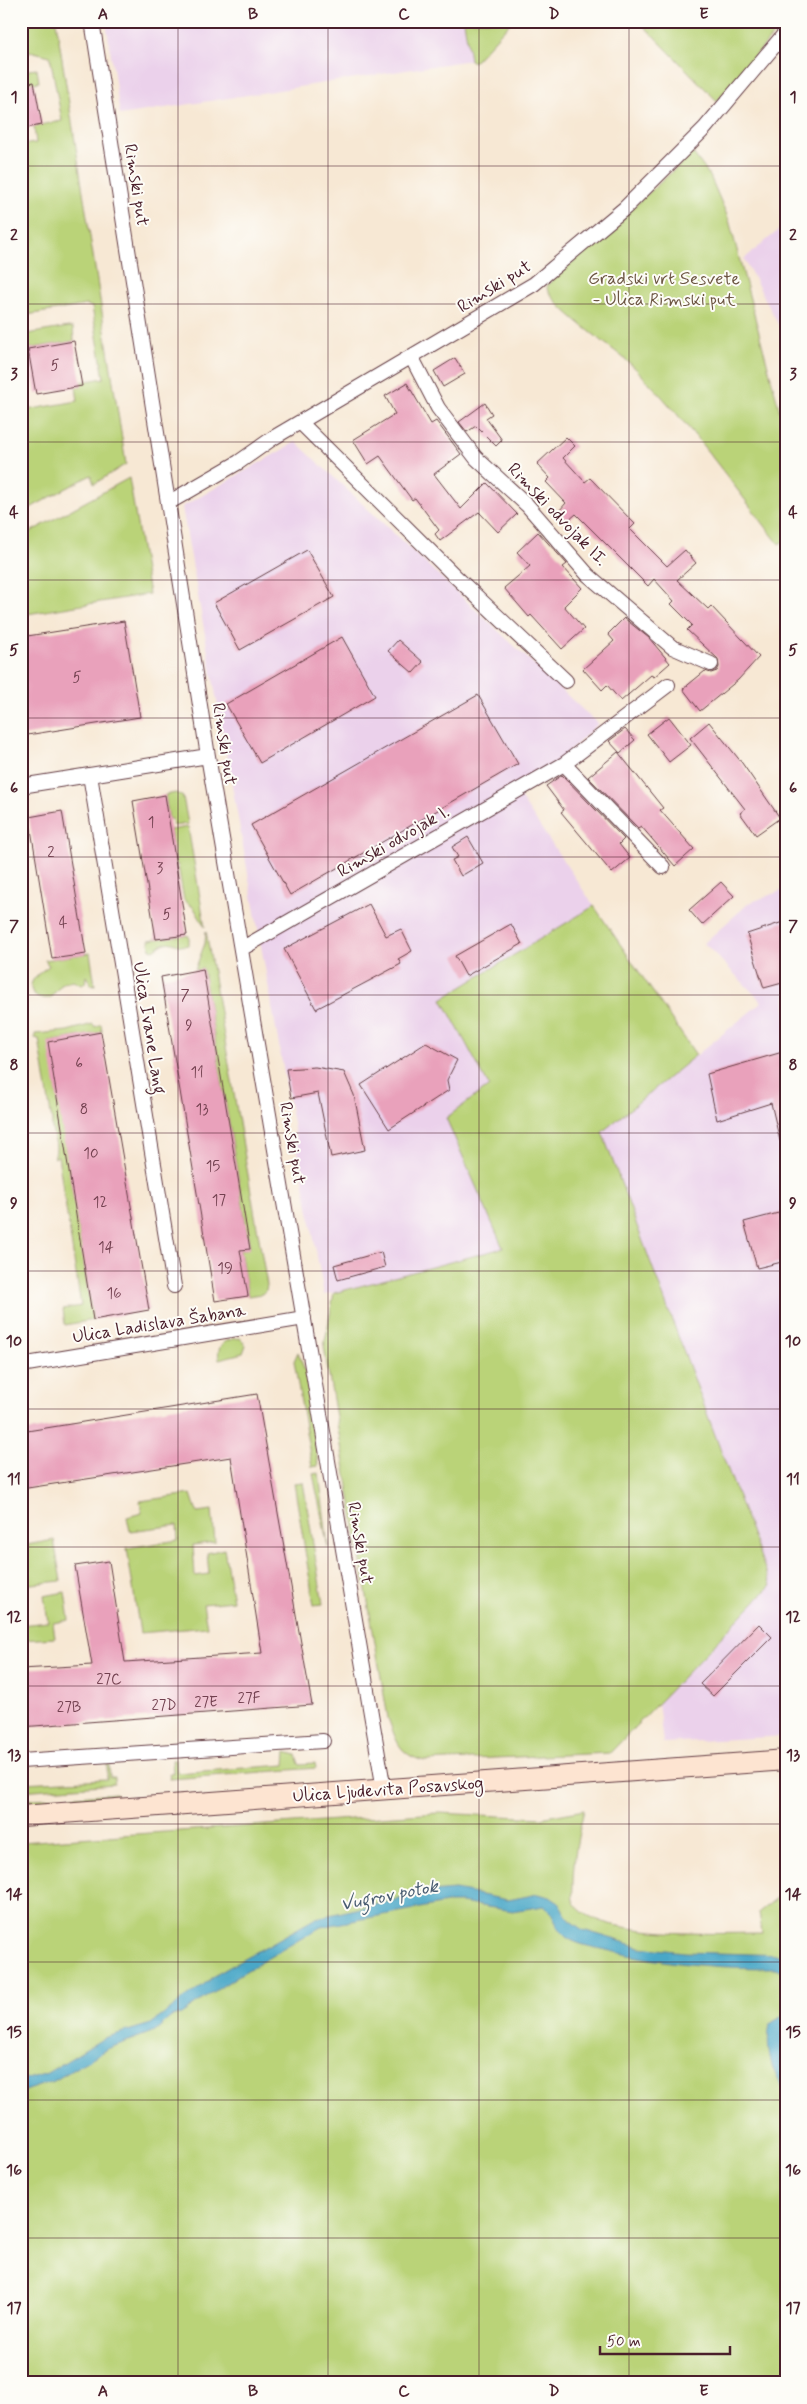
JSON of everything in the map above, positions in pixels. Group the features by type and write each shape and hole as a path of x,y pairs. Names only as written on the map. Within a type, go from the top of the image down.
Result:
{"main road":[{"name":"Ulica Ljudevita Posavskog","path":"21,1816 786,1760"},
{"name":"Ulica Ljudevita Posavskog","path":"755,1763 786,1767"}],"street":[{"name":"Rimski put","path":"92,21 208,756 384,1790"},
{"name":"Rimski put","path":"168,503 534,284 625,208 705,128 786,32"},
{"name":"Rimski odvojak II.","path":"412,358 438,408 476,458 527,505 588,575 672,647 711,664"},
{"path":"300,423 454,575 566,681"},
{"name":"Rimski odvojak I.","path":"241,950 564,764 668,685"},
{"path":"21,786 208,756"},
{"path":"564,764 663,867"},
{"name":"Ulica Ivane Lang","path":"90,775 174,1286"},
{"name":"Ulica Ladislava Šabana","path":"21,1365 304,1318"},
{"path":"21,1761 323,1742"}],"shaded area":[{"path":"106,21 464,21 470,60 120,115"},
{"path":"786,224 786,339 744,259"},
{"path":"296,442 598,724 520,797 594,906 442,999 489,1087 446,1118 504,1248 324,1295 182,507"},
{"path":"786,889 786,1736 663,1743 658,1702 771,1585 602,1132 762,1002 704,943 749,903"}],"green space":[{"path":"21,21 56,21 126,464 94,484 91,475 21,513 21,411 78,401 76,387 81,386 81,382 104,378 92,307 87,305 21,316 21,292 26,291 21,255 21,145 36,143 34,126 62,121 50,56 34,52 21,54"},
{"path":"464,21 512,21 474,62 470,60"},
{"path":"639,21 785,21 717,101"},
{"path":"37,69 39,82 21,85 21,71"},
{"name":"Gradski vrt Sesvete - Ulica Rimski put","path":"693,153 710,176 729,220 786,434 786,540 779,544 675,411 656,390 627,361 564,310 547,289 548,284"},
{"path":"69,327 73,328 74,341 21,350 21,335"},
{"path":"129,478 149,594 21,615 21,537"},
{"path":"176,793 183,797 188,824 173,826 172,819 169,819 165,795"},
{"path":"188,827 205,927 194,908 184,900 170,830"},
{"path":"594,906 696,1055 602,1132 771,1585 610,1753 425,1761 404,1751 397,1741 388,1718 324,1347 334,1293 503,1248 446,1118 489,1086 442,999"},
{"path":"206,931 267,1285 266,1290 262,1294 248,1296 240,1250 250,1248 203,969 195,970 205,943"},
{"path":"189,936 189,945 183,946 170,942 154,950 150,949 149,940"},
{"path":"90,953 95,985 92,986 86,976 85,983 82,985 73,981 63,983 50,998 41,998 34,994 31,984 38,974 49,966 45,960"},
{"path":"93,1024 95,1027 101,1024 102,1032 49,1042 93,1320 65,1325 63,1309 81,1306 58,1156 54,1158 56,1148 39,1039 35,1038 35,1034 67,1031"},
{"path":"240,1338 246,1345 243,1353 219,1359 219,1350 224,1343"},
{"path":"298,1352 307,1379 312,1408 318,1466 312,1467 294,1361"},
{"path":"319,1473 328,1547 313,1474"},
{"path":"303,1482 323,1604 314,1605 294,1483"},
{"path":"191,1494 197,1512 212,1510 215,1542 193,1545 195,1576 209,1574 207,1553 224,1549 233,1601 203,1604 207,1627 140,1633 127,1548 178,1540 177,1525 130,1531 127,1517 142,1513 140,1501"},
{"path":"54,1540 61,1581 21,1585 21,1546"},
{"path":"65,1592 69,1620 53,1623 55,1638 21,1640 21,1625 48,1622 44,1596"},
{"path":"286,1752 296,1755 299,1764 315,1763 316,1768 170,1779 169,1774 173,1773 172,1760 176,1760 177,1773 285,1765"},
{"path":"107,1764 109,1764 110,1777 114,1777 114,1784 21,1791 22,1783 107,1779"},
{"path":"116,1793 118,1795 21,1804 21,1800"},
{"path":"584,1810 575,1856 573,1900 584,1913 604,1922 659,1932 762,1933 759,1912 786,1891 786,2383 21,2383 21,1842 438,1813 541,1818"}],"water":[{"path":"455,1890 508,1900 538,1894 550,1897 559,1903 569,1920 583,1930 640,1947 684,1952 786,1955 786,1972 776,1968 711,1966 669,1962 585,1945 566,1937 559,1929 551,1913 544,1906 513,1911 461,1903 446,1903 321,1927 239,1975 181,2014 171,2017 155,2031 107,2049 54,2081 21,2092 21,2081 47,2073 104,2038 151,2024 219,1973 316,1918 431,1892"},
{"path":"786,2011 786,2037 782,2044 781,2067 786,2076 786,2092 776,2076 770,2060 768,2043 770,2024"}],"building":[{"path":"34,82 42,125 21,129 21,85"},
{"path":"74,341 82,386 36,394 28,349"},
{"path":"455,358 465,374 443,387 434,371"},
{"path":"407,383 431,424 436,421 461,454 434,474 461,509 487,483 517,514 498,532 479,512 440,541 435,534 439,530 415,498 412,500 380,456 368,464 353,440 395,414 385,396"},
{"path":"485,403 492,414 486,418 502,440 496,446 476,426 467,432 459,422"},
{"path":"566,437 575,446 563,458 585,482 590,478 635,524 630,529 667,566 685,550 696,563 677,580 708,609 711,606 759,657 738,680 700,711 683,689 705,671 711,673 717,671 719,667 718,659 687,630 692,625 671,604 674,601 654,579 648,586 576,514 568,521 559,511 566,503 546,482 550,478 537,464"},
{"path":"538,532 567,564 563,567 582,588 564,606 584,629 562,649 531,615 529,617 504,588 530,566 517,552"},
{"path":"307,550 334,597 240,650 214,603"},
{"path":"624,618 649,638 670,663 654,677 651,675 621,701 607,685 602,690 583,669 614,641 608,634"},
{"path":"124,621 140,717 21,736 21,637"},
{"path":"342,637 375,696 260,763 226,704"},
{"path":"398,640 423,662 413,673 388,651"},
{"path":"478,695 518,764 290,895 251,825"},
{"path":"669,717 691,745 669,762 647,734"},
{"path":"709,722 742,763 780,818 756,835 740,813 745,809 690,738"},
{"path":"625,729 635,740 620,753 609,741"},
{"path":"618,752 663,808 660,810 694,849 675,866 641,826 638,828 588,777"},
{"path":"562,775 624,839 619,844 630,858 612,873 561,812 564,810 546,786"},
{"path":"165,795 187,935 156,939 133,801"},
{"path":"62,811 86,954 52,959 29,817"},
{"path":"468,837 483,863 461,876 452,860 458,857 452,847"},
{"path":"721,882 734,896 702,925 689,910"},
{"path":"369,904 386,936 401,929 412,951 398,959 401,964 316,1009 284,949"},
{"path":"786,921 786,982 764,988 747,934"},
{"path":"511,924 522,944 466,976 455,956"},
{"path":"203,969 250,1249 240,1250 248,1296 215,1301 161,977"},
{"path":"101,1032 149,1310 93,1320 48,1042"},
{"path":"426,1043 457,1060 447,1080 449,1090 389,1129 361,1085"},
{"path":"786,1051 786,1140 780,1141 771,1103 717,1120 707,1074"},
{"path":"315,1067 344,1072 354,1095 365,1150 331,1157 318,1093 291,1098 286,1069"},
{"path":"786,1211 786,1261 757,1268 744,1222"},
{"path":"381,1252 385,1267 338,1280 334,1265"},
{"path":"257,1394 312,1705 21,1727 21,1669 92,1665 75,1566 109,1561 125,1662 262,1653 231,1457 21,1489 21,1432"},
{"path":"759,1624 772,1637 713,1696 700,1684"}],"water label":[{"name":"Vugrov potok","path":"389,1894"}]}
